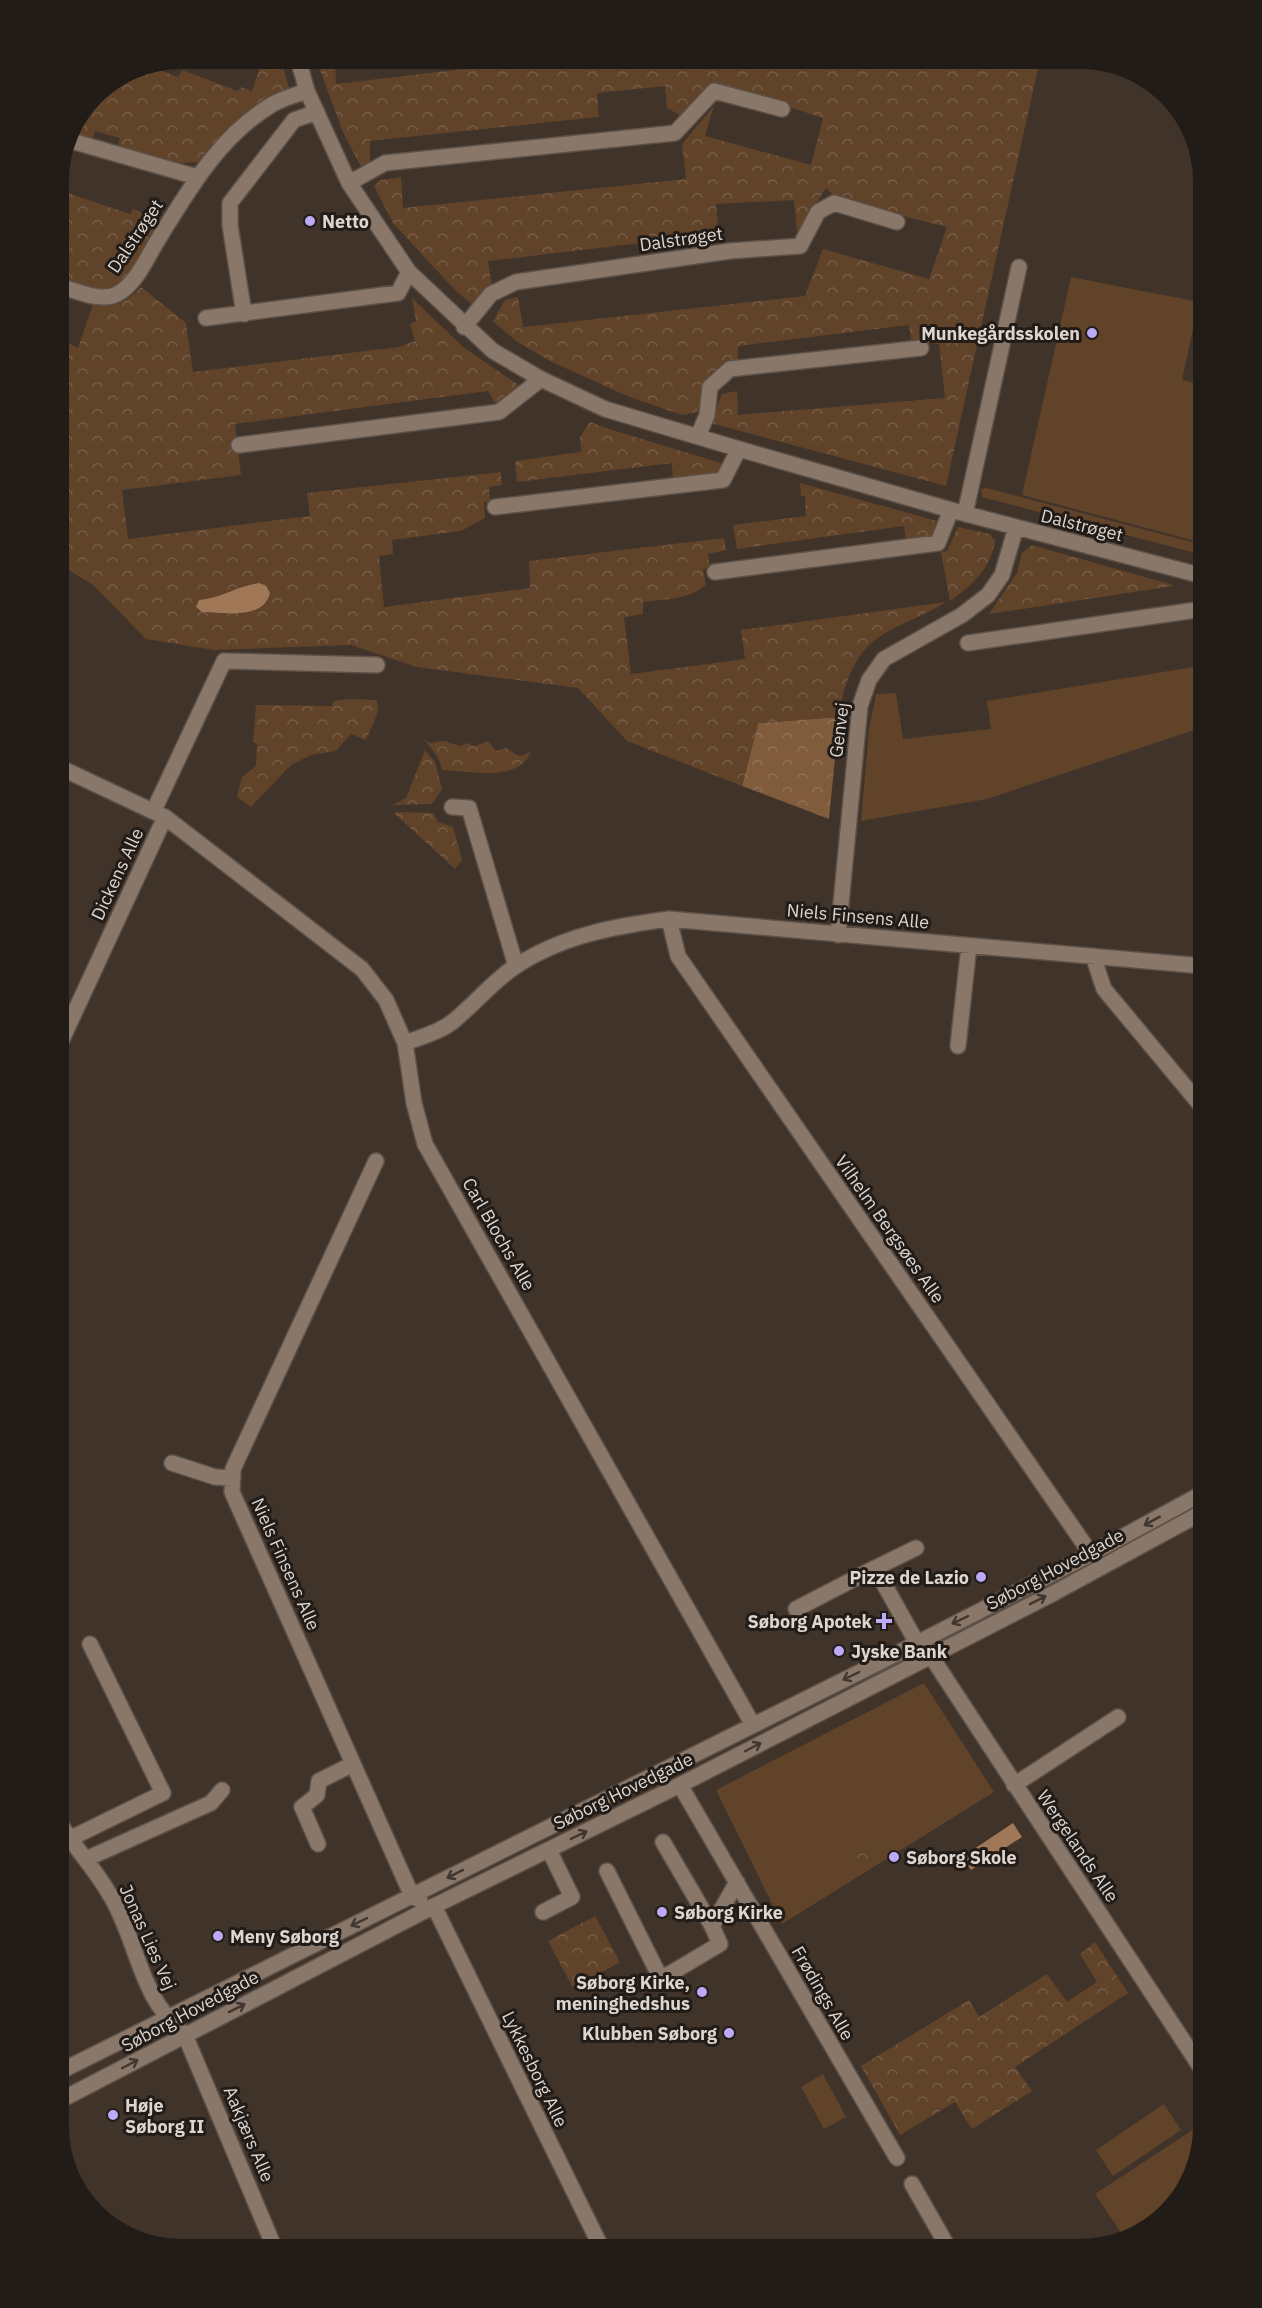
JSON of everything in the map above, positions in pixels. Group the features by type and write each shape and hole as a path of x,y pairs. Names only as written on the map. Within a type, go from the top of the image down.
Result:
{"street":[{"name":"Dalstrøget","path":"301,69 308,91 350,183 409,272 464,327 493,351 541,379 605,409 739,449 1016,528 1193,573"},
{"name":"Dalstrøget","path":"69,289 99,297 116,295 135,278 196,177 249,121 275,103 308,91"},
{"path":"350,183 385,163 675,133 714,91 782,109"},
{"path":"244,314 230,225 230,203 294,120 317,112"},
{"path":"76,142 196,177"},
{"name":"Dalstrøget","path":"464,327 492,294 516,282 730,251 800,246 818,212 834,203 897,222"},
{"path":"715,572 938,543 958,512 1020,267"},
{"path":"206,318 398,293 409,272"},
{"path":"698,436 707,415 710,387 730,369 921,348"},
{"path":"239,445 499,412 541,379"},
{"path":"495,507 723,480 739,449"},
{"name":"Genvej","path":"838,935 860,706 869,680 884,659 962,615 988,595 1002,574 1016,528"},
{"path":"968,643 1193,610"},
{"name":"Dickens Alle","path":"69,1023 224,661 377,664"},
{"name":"Carl Blochs Alle","path":"69,772 159,814 362,969 386,1000 405,1043 414,1102 426,1144 753,1725"},
{"path":"452,807 469,808 516,966"},
{"name":"Niels Finsens Alle","path":"405,1043 450,1023 499,978 516,966 560,943 608,927 669,919 1193,965"},
{"name":"Vilhelm Bergsøes Alle","path":"669,919 678,956 1091,1554"},
{"path":"958,1046 969,946"},
{"path":"1093,956 1104,989 1193,1096"},
{"name":"Niels Finsens Alle","path":"376,1161 233,1469 232,1492 412,1896"},
{"path":"171,1463 215,1476 233,1478"},
{"name":"Søborg Hovedgade","path":"69,2066 753,1725 1091,1554 1193,1498"},
{"name":"Søborg Hovedgade","path":"69,2095 434,1906 680,1785 1091,1573 1193,1517"},
{"path":"796,1609 916,1548"},
{"name":"Wergelands Alle","path":"875,1568 919,1641 1193,2056"},
{"path":"69,1839 163,1793 90,1644"},
{"path":"1014,1785 1118,1717"},
{"path":"318,1844 302,1807 317,1795 319,1781 353,1764"},
{"name":"Frødings Alle","path":"680,1785 897,2158"},
{"path":"86,1859 211,1803 222,1790"},
{"path":"607,1871 662,1979 720,1944 663,1842"},
{"name":"Jonas Lies Vej","path":"69,1845 86,1859 114,1902 153,1998 166,2018 185,2035"},
{"path":"543,1912 572,1896 549,1850"},
{"path":"712,1926 737,1882"},
{"path":"412,1896 434,1906"},
{"name":"Lykkesborg Alle","path":"434,1906 597,2239"},
{"name":"Aakjærs Alle","path":"185,2035 271,2239"},
{"path":"912,2184 943,2239"}],"green space":[{"path":"260,69 284,69 289,88 267,98 248,111 198,162 182,163 118,147 120,138 95,131 92,140 79,137 97,107 113,92 138,78 159,71 178,77 182,70 238,91 241,87 252,91"},
{"path":"320,69 335,69 336,84 463,69 1038,69 946,486 711,423 722,394 737,391 738,415 945,398 939,344 911,340 909,325 738,346 738,362 711,377 697,412 682,415 627,396 550,361 516,341 493,321 505,300 518,297 523,327 805,296 823,249 929,279 947,227 839,200 826,188 797,232 794,200 716,204 718,223 709,235 488,261 492,287 475,307 455,290 393,223 374,186 381,180 401,177 403,208 686,179 682,144 714,106 705,136 811,165 823,118 712,82 681,120 678,114 667,108 665,86 597,93 599,117 370,141 370,163 361,167 343,132"},
{"path":"69,193 130,214 133,209 161,220 131,270 117,286 103,291 69,283"},
{"path":"1071,277 1193,301 1193,330 1182,380 1193,383 1193,540 1022,495"},
{"path":"141,287 186,323 193,372 399,347 415,341 410,324 416,321 412,298 463,347 520,386 511,398 496,405 488,391 235,424 241,475 122,490 128,539 310,516 307,493 501,472 502,485 489,487 490,501 484,502 485,518 461,531 392,540 393,554 379,556 384,607 530,588 529,561 724,538 726,550 708,554 710,568 703,569 706,584 700,589 685,596 643,602 643,614 624,617 631,674 745,659 741,630 946,602 884,634 868,646 850,674 839,717 758,723 742,786 627,741 578,688 417,667 351,645 214,650 146,639 93,585 69,570 69,343 78,348 93,304 114,305 131,297"},
{"path":"590,422 727,465 709,474 673,478 672,463 517,482 515,461 581,452 580,437"},
{"path":"800,483 937,521 932,536 906,542 904,526 737,549 733,525 806,516 805,496 801,496"},
{"path":"987,488 1193,542 1193,552 982,497 981,489"},
{"path":"958,527 990,534 995,541 989,560 979,576 950,601 941,552 947,551"},
{"path":"1032,545 1173,586 989,614 1017,573 1022,553"},
{"path":"1193,667 1193,730 987,799 861,821 869,729 876,694 896,693 903,739 991,729 987,701"},
{"path":"377,700 378,712 366,740 351,734 336,751 311,755 291,765 251,807 237,797 242,777 256,766 257,744 253,742 256,705 332,706 333,701"},
{"path":"839,717 829,819 742,786 758,723"},
{"path":"423,738 430,743 444,741 461,746 466,743 475,746 488,741 496,751 506,748 521,756 531,751 525,761 516,768 505,771 480,773 442,770 438,757"},
{"path":"425,750 435,762 442,789 432,804 393,805 406,798"},
{"path":"394,813 433,813 438,822 453,827 462,860 455,869"},
{"path":"924,1683 994,1792 782,1924 716,1790"},
{"path":"879,1841 885,1850 855,1870 849,1860"},
{"path":"595,1916 620,1962 573,1988 548,1941"},
{"path":"1095,1942 1128,1993 1015,2067 1032,2091 972,2129 955,2102 900,2135 861,2066 969,2000 979,2017 1047,1974 1067,2002 1097,1982 1080,1954"},
{"path":"823,2074 846,2117 824,2129 801,2087"},
{"path":"1164,2104 1181,2130 1113,2176 1096,2150"},
{"path":"1193,2130 1187,2163 1174,2189 1155,2211 1137,2224 1120,2231 1095,2194"}],"shaded area":[{"path":"259,583 266,586 270,593 260,608 242,613 231,613 202,612 196,607 199,600"},
{"path":"1013,1823 1022,1837 971,1870 962,1857"}],"place":[{"name":"Netto","path":"310,221"},
{"name":"Munkegårdsskolen","path":"1092,333"},
{"name":"Pizze de Lazio","path":"981,1577"},
{"name":"Søborg Apotek","path":"884,1621"},
{"name":"Jyske Bank","path":"839,1651"},
{"name":"Søborg Skole","path":"894,1857"},
{"name":"Søborg Kirke","path":"662,1912"},
{"name":"Meny Søborg","path":"218,1936"},
{"name":"Søborg Kirke, meninghedshus","path":"702,1992"},
{"name":"Klubben Søborg","path":"729,2033"},
{"name":"Høje Søborg II","path":"113,2115"}]}
